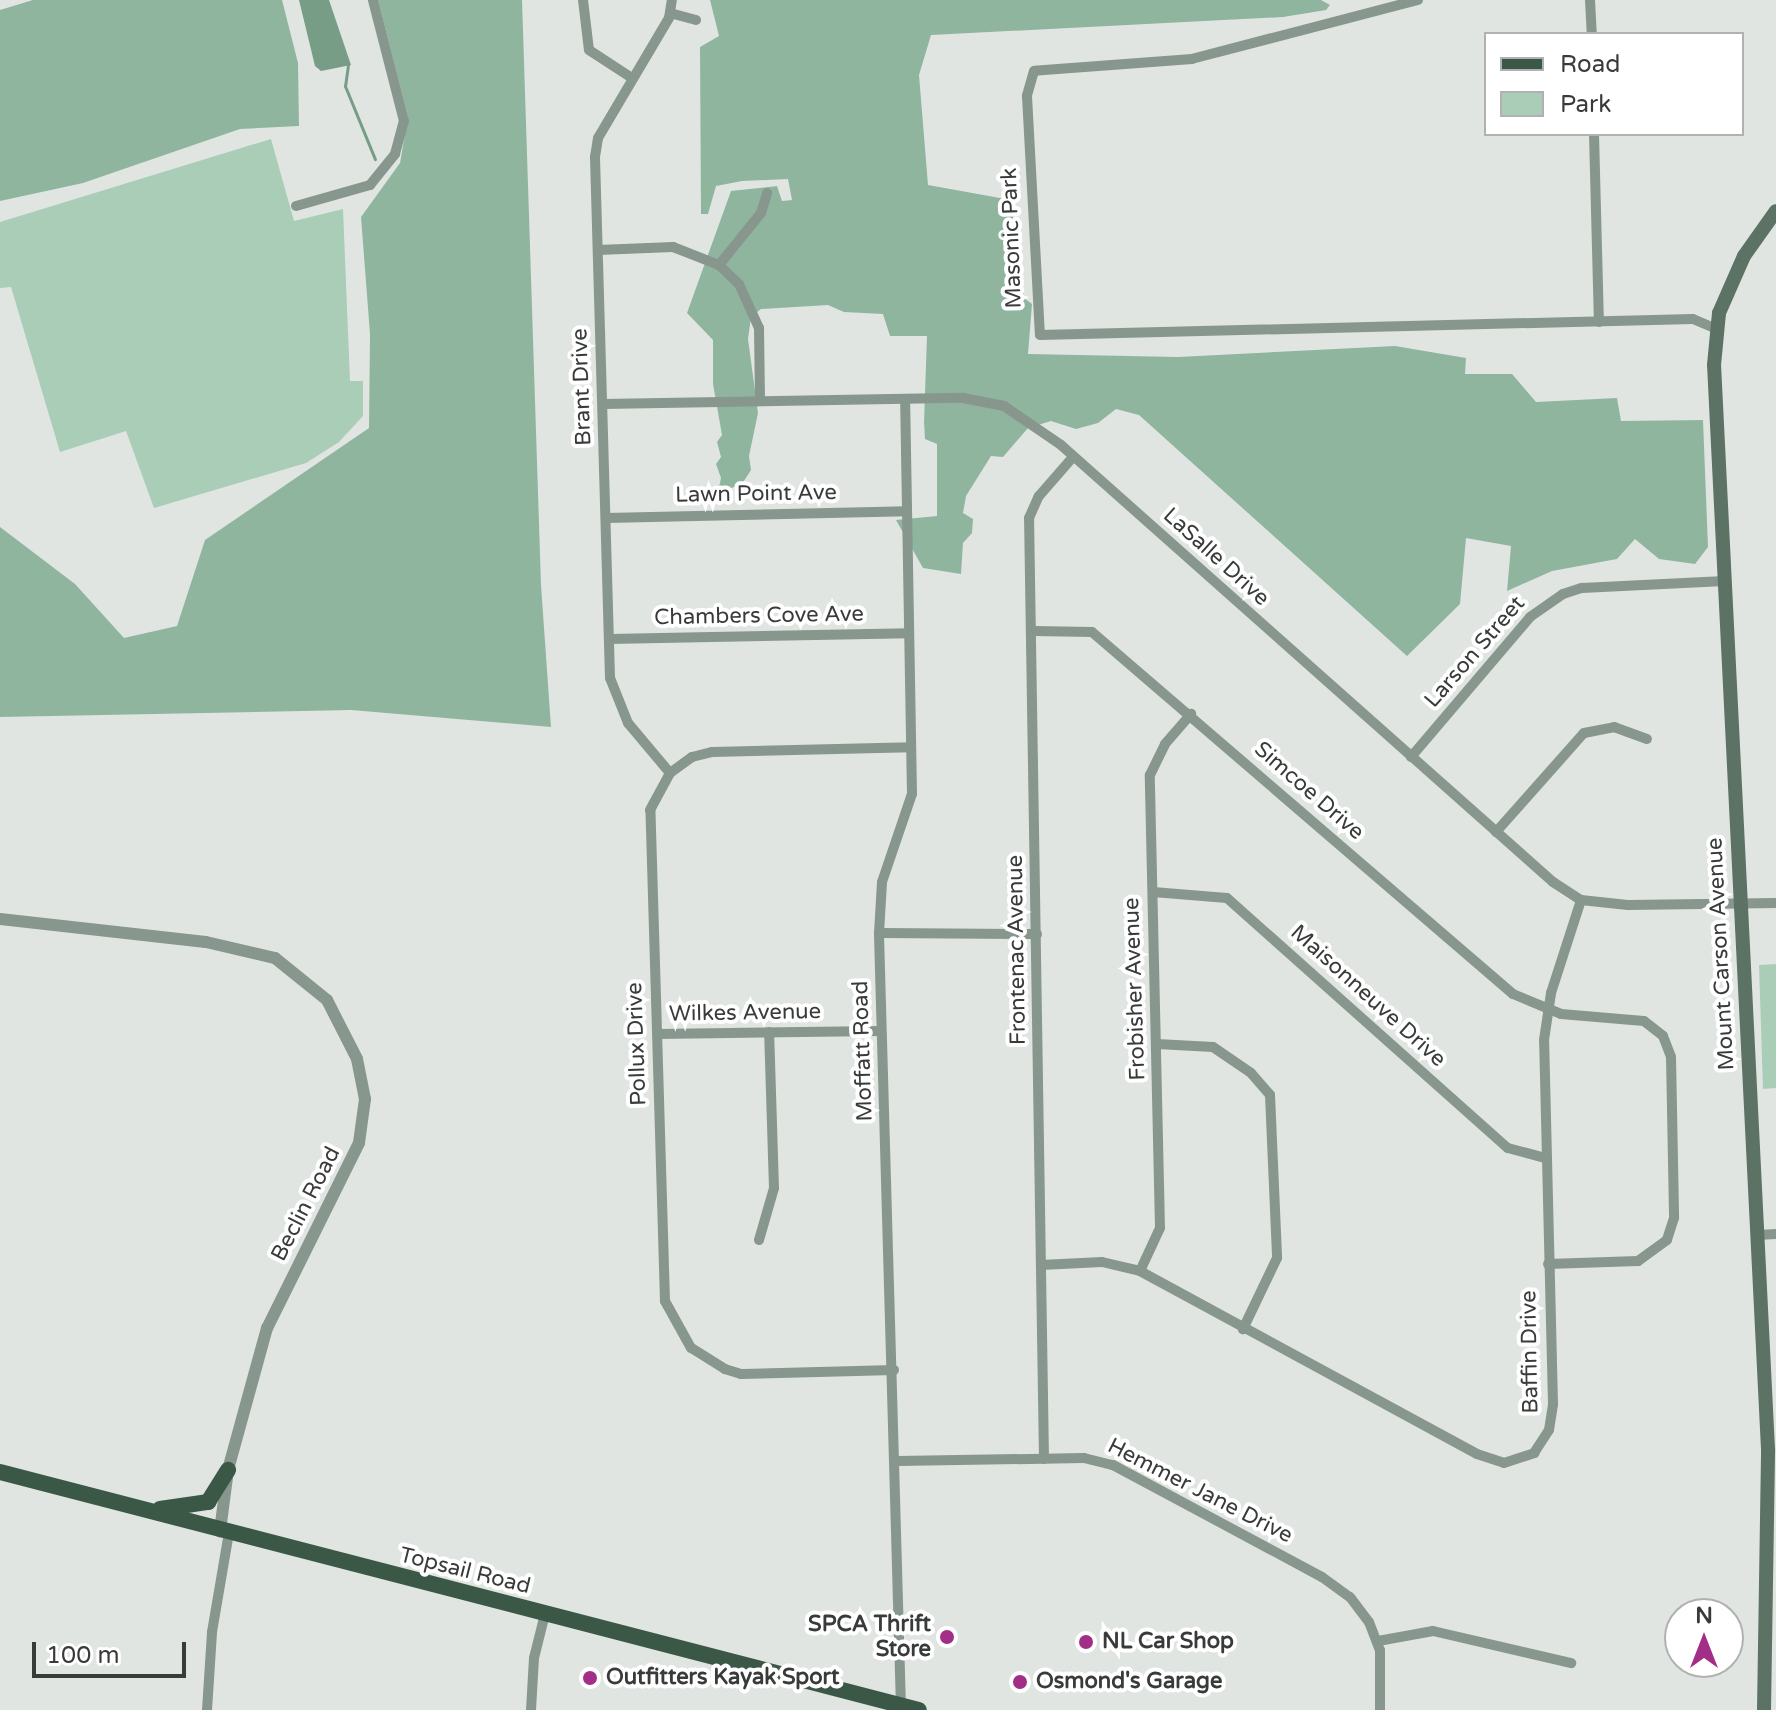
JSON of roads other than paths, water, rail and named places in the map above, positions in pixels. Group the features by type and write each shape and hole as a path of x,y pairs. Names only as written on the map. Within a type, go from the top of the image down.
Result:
{"main road":[{"name":"Mount Carson Avenue","path":"1764,1710 1772,1516 1725,581 1716,329 1744,256 1776,211"},
{"path":"150,1510 199,1506 215,1494 228,1470"},
{"name":"Topsail Road","path":"0,1472 901,1708 919,1710"}],"street":[{"path":"296,206 370,185 395,154 402,109 373,0"},
{"path":"583,0 589,50 632,78"},
{"name":"Brant Drive","path":"670,773 639,741 616,702 609,639 598,250 598,138 670,13 672,0"},
{"name":"Masonic Park","path":"1418,0 1192,59 1034,71 1027,87 1037,331 1051,338 1693,319 1716,329"},
{"path":"1590,0 1592,32"},
{"path":"670,13 696,20"},
{"path":"1594,136 1599,322"},
{"path":"719,265 761,213 767,193"},
{"path":"598,250 673,247 719,265 739,284 759,328 760,401"},
{"name":"Moffatt Road","path":"901,1708 898,1461 879,933 882,882 911,801 905,399"},
{"name":"LaSalle Drive","path":"603,404 975,399 1004,406 1073,457 1496,832 1581,900"},
{"name":"Frontenac Avenue","path":"1044,1459 1034,631 1029,518 1039,496 1073,457"},
{"name":"Lawn Point Ave","path":"606,518 907,511"},
{"name":"Larson Street","path":"1411,757 1543,605 1582,588 1725,581"},
{"name":"Simcoe Drive","path":"1034,631 1092,632 1191,714 1500,985 1547,1010 1579,1018 1632,1017 1663,1036 1671,1057 1674,1218 1660,1249 1638,1261 1548,1264"},
{"name":"Chambers Cove Ave","path":"609,639 909,633"},
{"name":"Frobisher Avenue","path":"1140,1271 1160,1228 1150,775 1165,744 1191,714"},
{"path":"1496,832 1584,733 1614,727 1647,739"},
{"path":"670,773 692,757 712,752 911,747"},
{"name":"Pollux Drive","path":"670,773 650,810 665,1301 691,1348 706,1360 741,1374 894,1370"},
{"name":"Maisonneuve Drive","path":"1153,892 1227,898 1508,1148 1546,1158"},
{"path":"1581,900 1641,906 1776,903"},
{"name":"Baffin Drive","path":"1041,1265 1102,1262 1140,1271 1477,1454 1504,1463 1534,1453 1552,1418 1546,1158 1547,1010 1581,900"},
{"name":"Beclin Road","path":"0,919 206,942 275,958 327,1000 345,1028 363,1077 359,1143 267,1328 228,1470 225,1532"},
{"path":"879,933 1037,934"},
{"name":"Wilkes Avenue","path":"658,1034 881,1031"},
{"path":"759,1240 774,1188 769,1032"},
{"path":"1157,1044 1213,1047 1251,1073 1270,1095 1277,1258 1243,1329"},
{"path":"1758,1235 1776,1234"},
{"name":"Hemmer Jane Drive","path":"898,1461 1044,1459 1106,1462 1322,1577 1357,1605 1378,1641 1384,1678 1380,1710"},
{"path":"207,1710 211,1641 225,1532"},
{"path":"531,1710 534,1658 545,1614"},
{"path":"1378,1641 1433,1631 1571,1663"}],"waterway":[{"path":"348,65 345,86 375,159"}],"place":[{"name":"SPCA Thrift Store","path":"947,1637"},
{"name":"NL Car Shop","path":"1086,1642"},
{"name":"Outfitters Kayak Sport","path":"590,1678"},
{"name":"Osmond's Garage","path":"1020,1682"}]}
